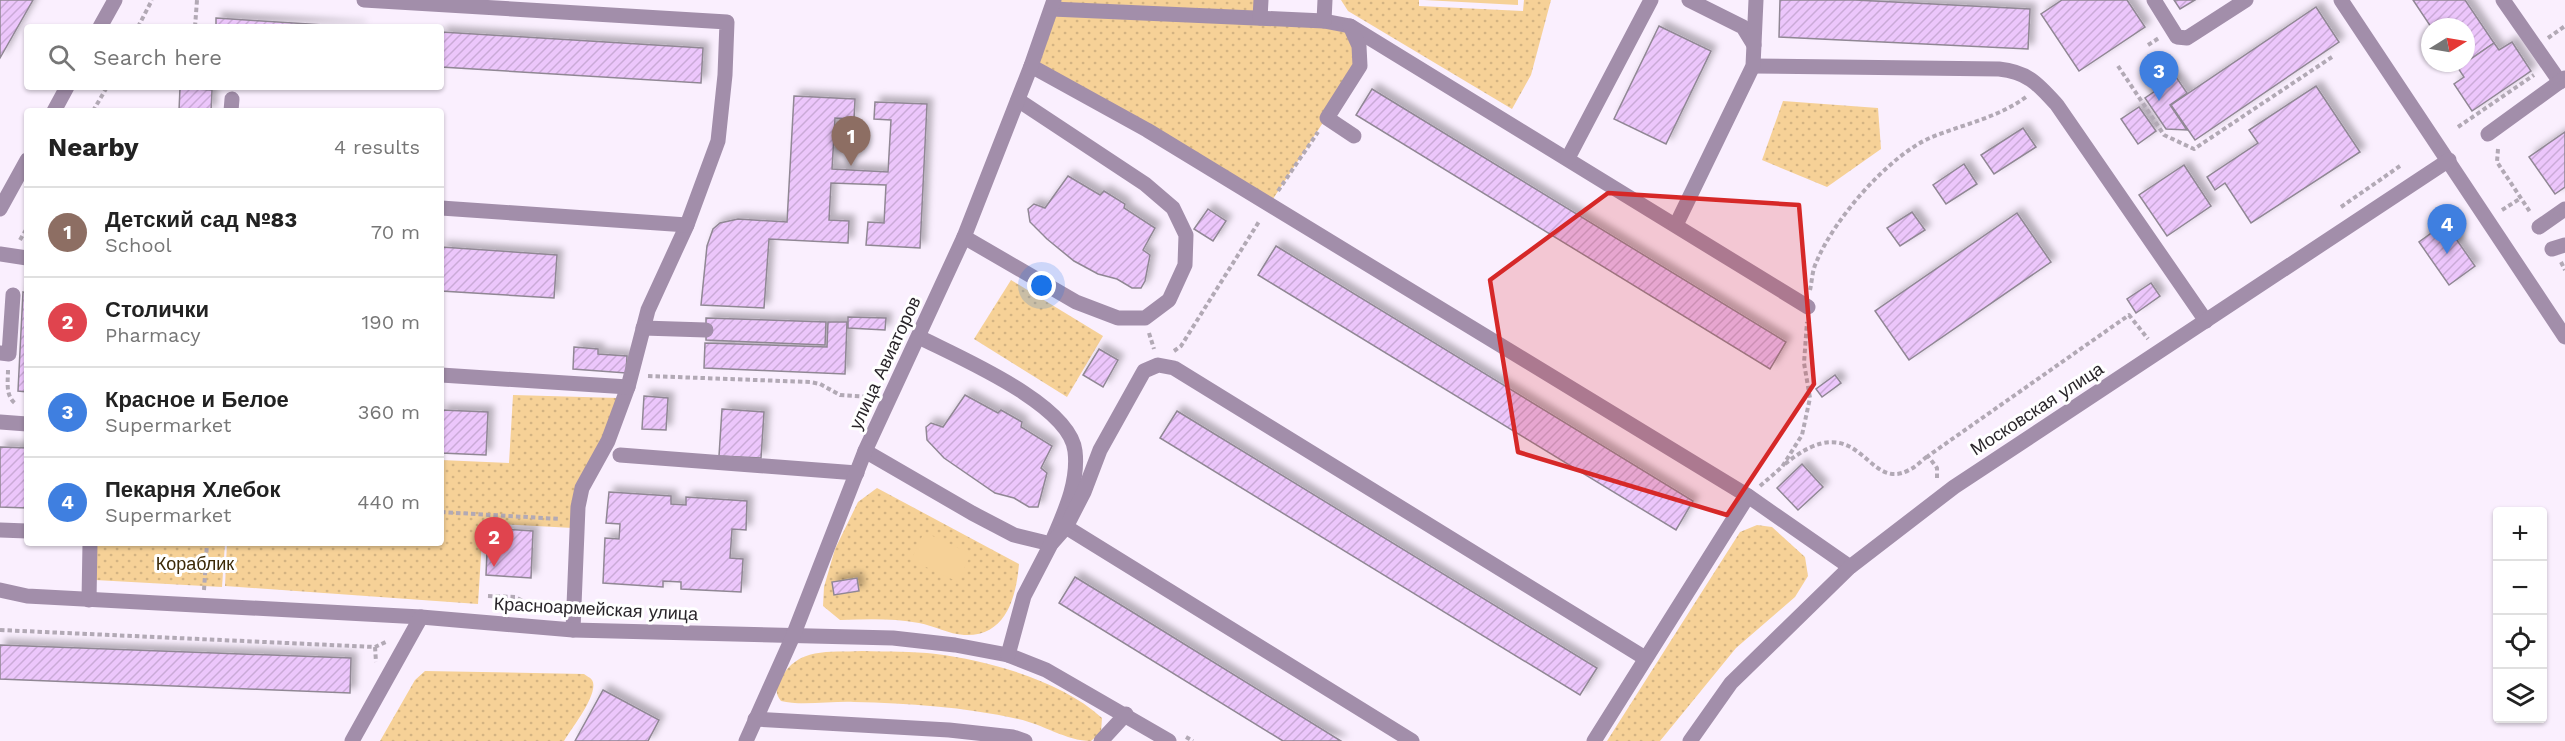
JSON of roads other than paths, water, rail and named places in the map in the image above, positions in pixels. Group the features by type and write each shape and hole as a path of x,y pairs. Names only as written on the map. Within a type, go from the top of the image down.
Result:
{"street":[{"path":"102,24 115,0"},
{"path":"364,0 727,22 726,75 718,141 687,225 648,310 629,381 608,441 582,488 578,520 573,630"},
{"path":"1252,22 1261,0"},
{"path":"1324,21 1325,0"},
{"path":"1568,158 1651,0"},
{"path":"1689,0 1743,27 1754,45"},
{"path":"1676,225 1753,66 1756,0"},
{"path":"2154,0 2177,37 2187,38 2246,0"},
{"path":"2341,0 2565,338"},
{"path":"2491,132 2562,80 2548,66 2503,0"},
{"path":"1053,4 1252,22 1324,21 1350,26 1808,307"},
{"name":"улица Авиаторов","path":"746,741 794,636 865,451 964,237 1053,4"},
{"path":"1350,26 1359,46 1360,66 1327,118 1354,136"},
{"path":"1031,66 1147,130 1748,496 1850,567"},
{"path":"1753,66 1999,69 2015,71 2028,76 2057,105 2206,321"},
{"path":"56,108 65,90"},
{"path":"964,237 1076,302 1118,318 1145,318 1169,300 1185,265 1186,235 1173,208 1145,184 1018,100"},
{"name":"Московская улица","path":"1690,741 1731,683 1850,567 1954,487 2449,160"},
{"path":"0,209 24,165"},
{"path":"444,208 687,225"},
{"path":"2539,227 2565,209"},
{"path":"0,254 24,258"},
{"path":"5,354 13,295"},
{"path":"643,328 706,330"},
{"path":"919,337 1026,394 1050,411 1067,429 1075,450 1075,474 1068,504 1051,544 1024,596 1008,655"},
{"path":"1051,544 1066,527 1084,492 1100,450 1144,371 1158,365 1174,368 1645,658"},
{"path":"444,375 629,381"},
{"path":"0,422 24,424"},
{"path":"865,451 1014,535 1051,544"},
{"path":"620,455 857,473"},
{"path":"1594,741 1748,496"},
{"path":"1066,527 1412,741"},
{"path":"0,530 24,531"},
{"path":"89,600 90,546"},
{"name":"Красноармейская улица","path":"0,590 27,596 203,605 418,623 573,630 893,638 955,645 1008,655 1046,669 1169,741"},
{"path":"352,741 418,623"},
{"path":"1101,741 1126,714"},
{"path":"755,719 949,730 1013,737 1025,741"}],"place":[{"name":"Красное и Белое","path":"2159,101"},
{"name":"Детский сад №83","path":"851,166"},
{"name":"Пекарня Хлебок","path":"2447,254"},
{"name":"Столички","path":"494,567"}],"park label":[{"name":"Кораблик","path":"195,564"}]}
